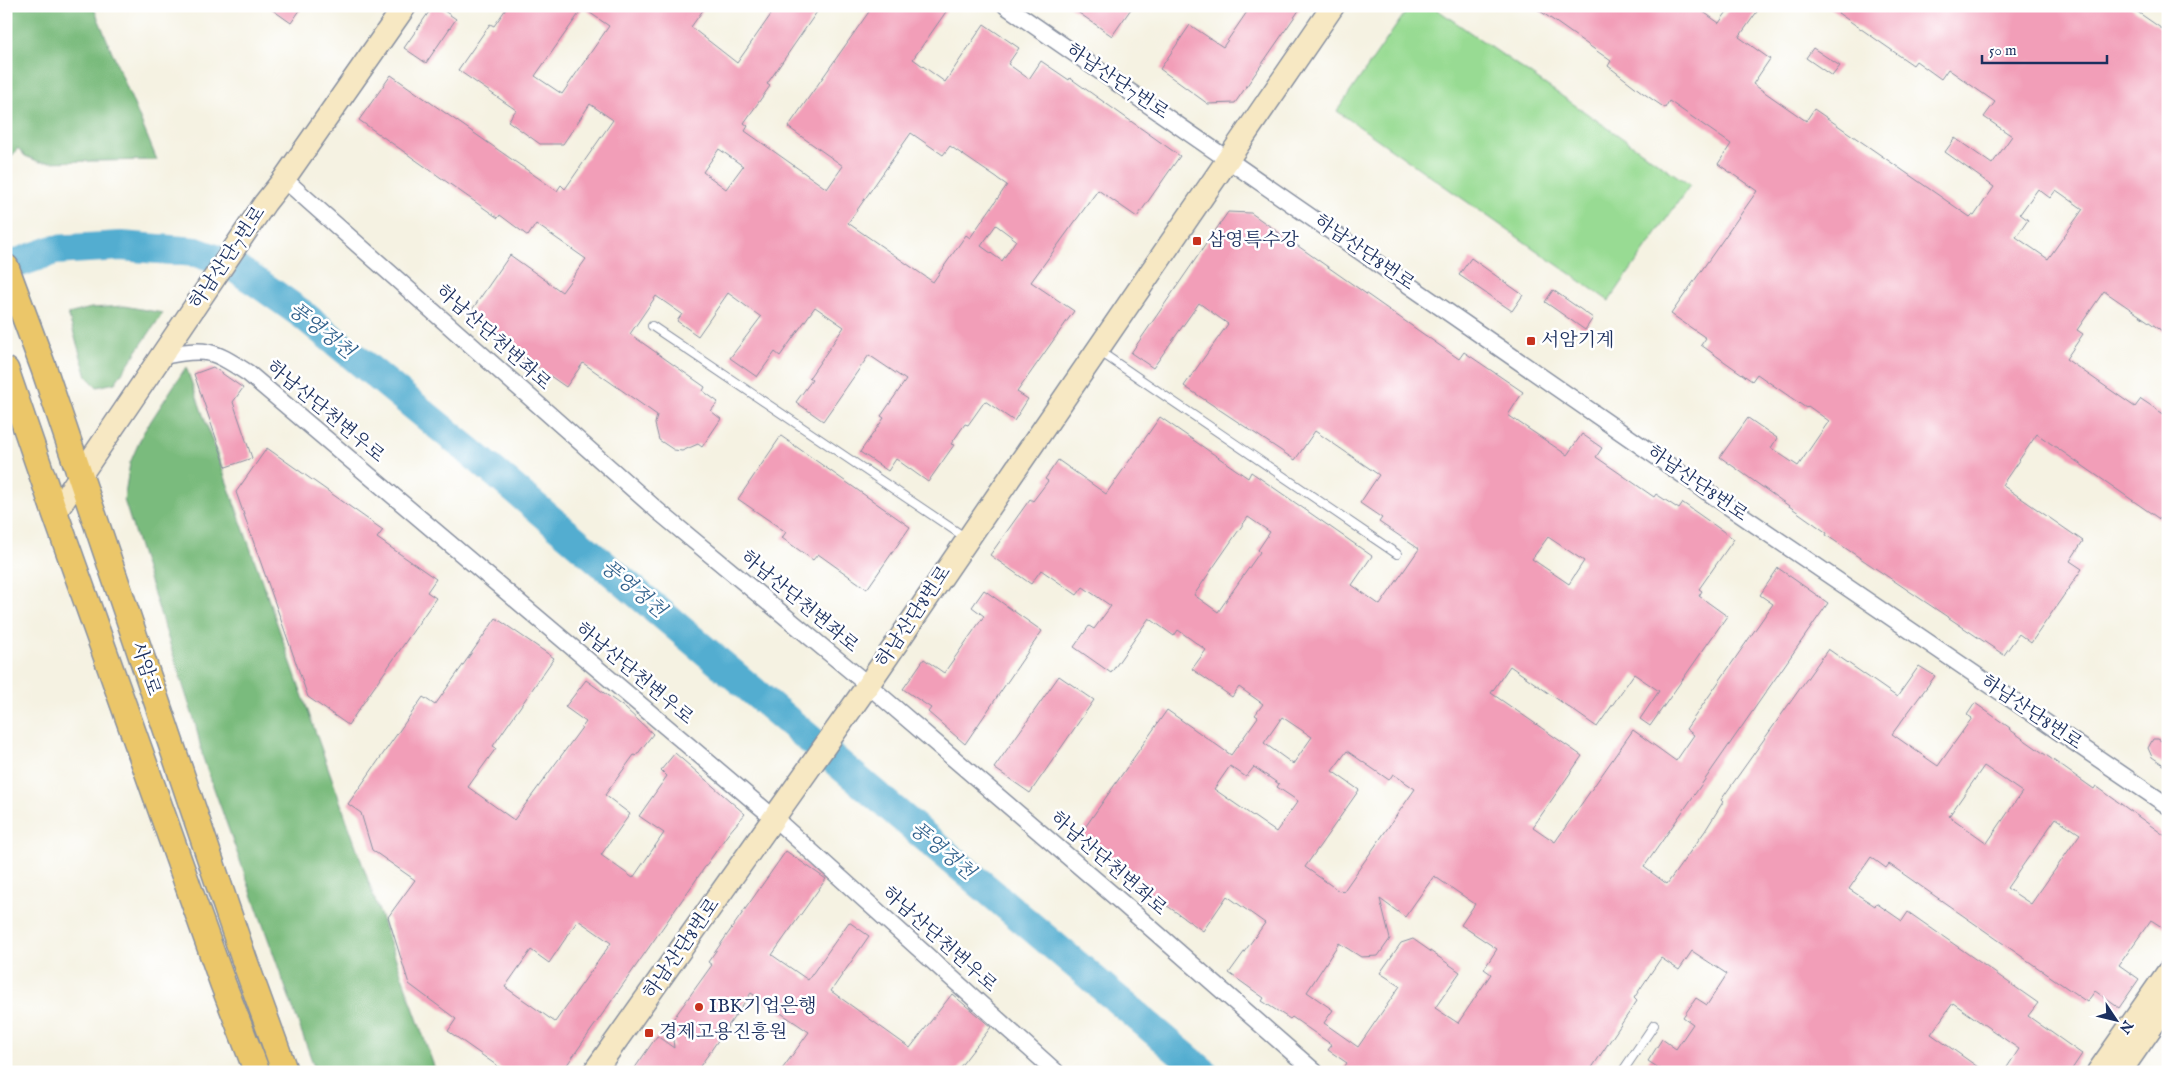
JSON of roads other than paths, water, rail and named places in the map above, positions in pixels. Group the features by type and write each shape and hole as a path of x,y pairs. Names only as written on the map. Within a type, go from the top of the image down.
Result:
{"main road":[{"name":"사암로","path":"6,267 44,369 244,960 285,1072"},
{"name":"사암로","path":"8,374 55,513 220,975 257,1072"}],"street":[{"name":"하남산단7번로","path":"55,513 265,203 284,179 405,6"},
{"name":"하남산단7번로","path":"1006,6 1228,158"},
{"name":"하남산단8번로","path":"594,1072 864,691 1333,6"},
{"name":"하남산단8번로","path":"1228,158 1702,487 2168,806"},
{"name":"하남산단천변좌로","path":"284,179 864,691 1120,900 1315,1072"},
{"name":"하남산단천변우로","path":"163,356 193,350 207,351 226,359 248,373 778,813 1056,1072"},
{"path":"2098,1072 2168,972"},
{"path":"2120,1072 2168,1003"}],"lane":[{"path":"652,326 967,539"},
{"path":"1097,350 1396,554"},
{"path":"1622,1072 1654,1025"}],"waterway":[{"name":"풍영정천","path":"6,267 54,250 121,246 196,252 229,264 261,285 302,314 480,460 1203,1072"}],"place":[{"name":"삼영특수강","path":"1197,241"},
{"name":"서암기계","path":"1531,341"},
{"name":"IBK기업은행","path":"699,1007"},
{"name":"경제고용진흥원","path":"649,1033"}]}
